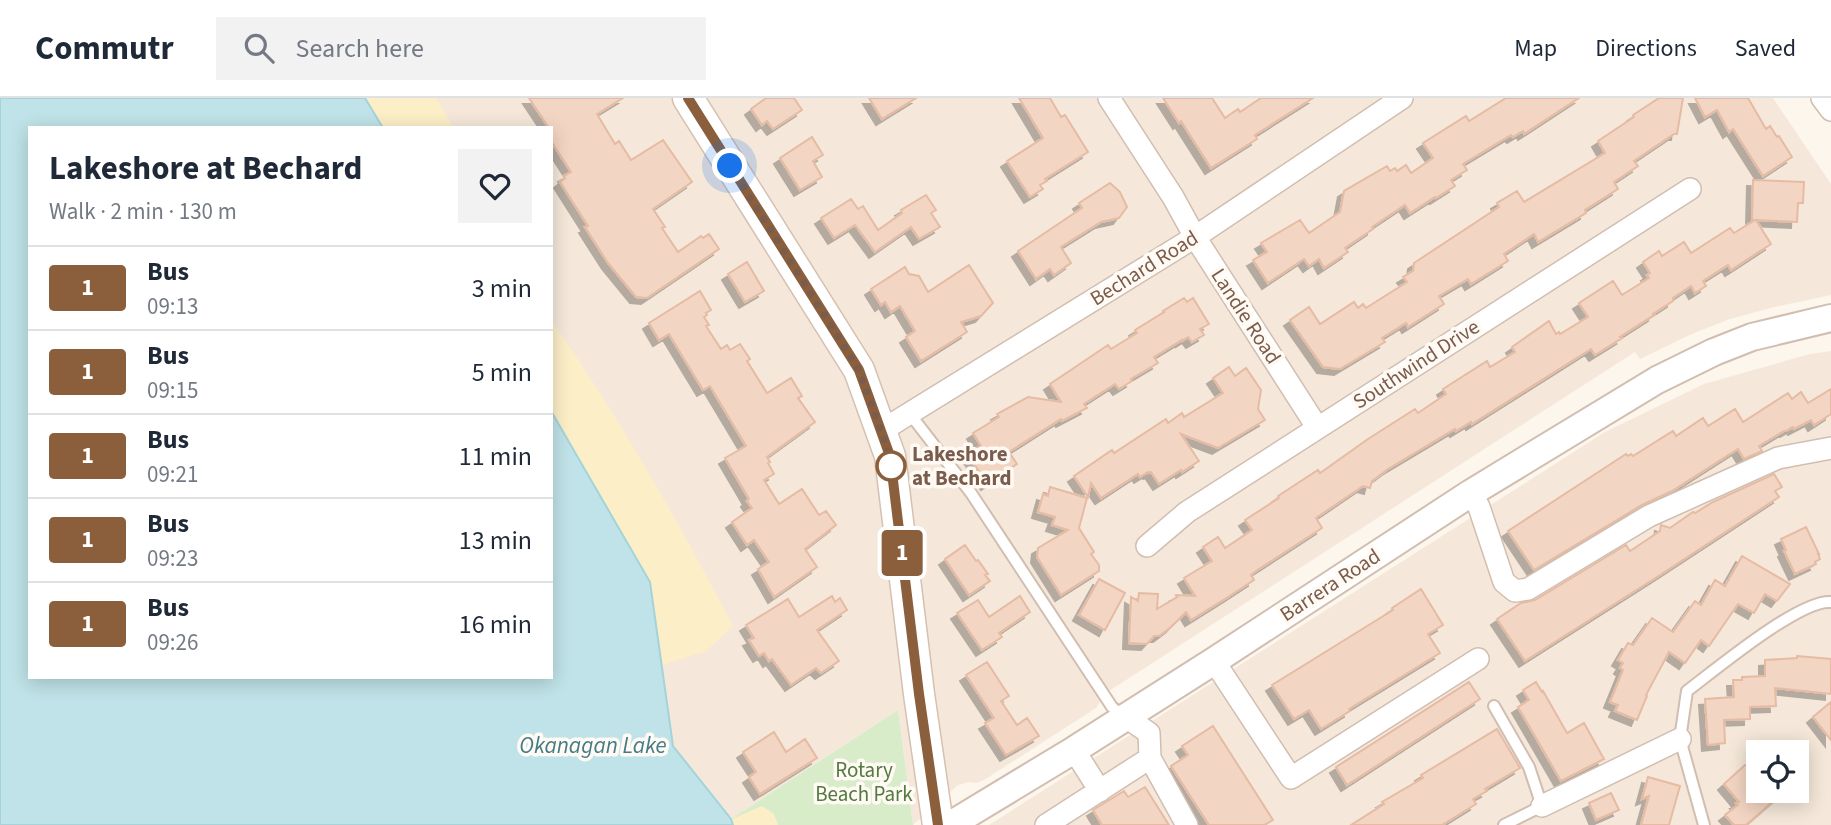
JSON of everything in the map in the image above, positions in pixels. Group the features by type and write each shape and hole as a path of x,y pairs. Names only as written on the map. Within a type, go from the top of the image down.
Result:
{"main road":[{"path":"688,98 859,370 890,456 938,825"}],"street":[{"name":"Landie Road","path":"1109,98 1317,427"},
{"name":"Bechard Road","path":"881,431 1195,237 1402,98"},
{"path":"1822,98 1831,110"},
{"name":"Southwind Drive","path":"1147,546 1187,512 1690,189"},
{"name":"Barrera Road","path":"950,825 1214,661 1471,493 1657,380 1752,337 1831,318"},
{"name":"Barrera Road","path":"1714,352 1755,350 1831,334"},
{"path":"1471,493 1479,507 1504,582 1515,591 1528,589 1649,516 1778,458 1831,448"},
{"path":"1214,661 1291,778 1478,659"},
{"path":"1126,717 1149,733 1150,758 1188,825"},
{"path":"1542,806 1680,739"},
{"path":"1074,750 1100,791"},
{"path":"1046,825 1150,758"}],"lane":[{"path":"909,414 971,493 1112,707 1126,717"},
{"path":"1704,825 1680,739 1687,691 1776,625 1822,601 1831,602"},
{"path":"1494,706 1529,767 1542,806 1519,821 1504,825"}],"shaded area":[{"path":"365,98 1773,98 1831,184 1831,295 1730,319 1640,359 1635,352 1106,693 1096,708 984,780 958,785 913,825 898,710 731,819 673,746 650,582 553,414 553,126 382,126"},
{"path":"1831,351 1831,825 989,825 1605,432 1704,384 1810,354"}],"green space":[{"name":"Rotary Beach Park","path":"898,710 913,825 733,825 731,819"}],"sand":[{"path":"364,98 436,98 453,126 381,126"},
{"path":"553,323 647,470 733,626 706,651 662,665 650,582 553,414"},
{"path":"762,806 774,814 778,825 726,825 725,822"}],"water":[{"name":"Okanagan Lake","path":"0,98 365,98 382,126 28,126 28,679 553,679 553,414 650,582 673,746 733,825 0,825"}],"building":[{"path":"529,98 623,98 597,114 615,144 619,141 631,160 663,140 692,182 653,209 665,227 662,228 678,252 701,236 703,238 709,234 719,249 647,298 636,297 608,263 560,182 571,172 553,144 553,126 548,126"},
{"path":"766,98 794,98 802,110 773,129 767,121 762,125 751,109"},
{"path":"869,98 916,98 882,119"},
{"path":"1019,98 1050,98 1061,117 1065,115 1088,152 1045,179 1047,181 1040,185 1043,189 1030,197 1007,161 1043,138"},
{"path":"1163,98 1212,98 1225,118 1261,98 1313,98 1255,135 1257,139 1211,168"},
{"path":"1506,98 1579,98 1524,134 1523,131 1513,137 1511,135 1463,164 1467,170 1451,180 1455,186 1410,213 1405,205 1345,248 1348,252 1324,268 1319,259 1309,266 1304,259 1268,283 1253,260 1267,252 1261,243 1300,220 1309,233 1340,212 1344,191 1387,166 1390,171 1395,168 1397,171 1406,165 1411,173 1433,158 1423,143 1466,116 1469,121"},
{"path":"1659,98 1683,98 1677,134 1634,161 1638,166 1614,182 1618,189 1585,210 1586,213 1538,242 1534,234 1504,254 1508,261 1471,284 1468,279 1439,296 1444,304 1408,327 1406,323 1382,338 1385,342 1340,369 1323,367 1290,320 1309,307 1320,324 1354,302 1358,308 1363,304 1366,308 1407,282 1403,277 1413,271 1414,263 1499,207 1497,203 1517,191 1524,202 1605,153 1598,141"},
{"path":"1695,98 1748,98 1766,129 1770,126 1792,157 1763,176 1733,129 1729,132 1717,110 1705,117"},
{"path":"812,137 823,155 813,161 822,177 800,190 780,158"},
{"path":"1753,180 1804,182 1803,203 1798,203 1797,222 1756,220 1771,244 1731,270 1728,265 1703,281 1706,286 1695,293 1691,286 1595,355 1591,349 1472,424 1471,422 1456,431 1455,429 1388,469 1372,481 1370,488 1363,486 1316,518 1322,528 1256,571 1251,575 1254,580 1191,620 1186,612 1147,644 1129,643 1131,597 1138,601 1139,593 1158,594 1157,609 1177,597 1176,595 1195,596 1184,578 1212,561 1203,547 1218,537 1225,548 1252,530 1245,520 1279,498 1278,496 1318,470 1320,473 1415,409 1418,413 1446,394 1443,389 1487,361 1490,367 1515,352 1512,347 1549,321 1556,334 1560,334 1588,317 1579,303 1613,281 1622,295 1649,278 1647,275 1650,273 1643,262 1659,251 1662,256 1684,242 1691,253 1730,228 1734,233 1755,220 1752,220"},
{"path":"1110,183 1120,192 1127,207 1119,218 1101,222 1061,247 1071,263 1054,275 1050,269 1036,279 1018,251 1082,208 1079,203"},
{"path":"926,195 936,210 931,213 940,227 919,239 911,227 875,252 855,225 834,238 821,218 851,199 858,209 863,206 878,230 902,213 901,210"},
{"path":"747,262 764,291 745,302 728,274"},
{"path":"969,265 993,303 981,316 961,322 967,332 921,361 906,337 915,331 900,306 891,312 885,302 881,305 871,289 905,267 909,274 919,276 928,292"},
{"path":"700,291 711,310 704,317 709,325 706,326 721,349 727,345 730,350 740,344 767,393 791,378 802,396 798,398 815,422 767,457 774,474 764,480 779,504 802,489 819,515 826,511 836,525 805,549 817,567 774,597 758,569 769,562 754,540 747,545 732,522 752,508 725,458 746,446 710,386 703,390 669,334 659,340 649,323"},
{"path":"1184,298 1187,302 1193,298 1209,324 1200,329 1204,335 1192,342 1188,337 1182,340 1154,357 1158,363 1131,379 1132,381 1119,389 1115,384 1084,404 1087,408 1062,421 1061,419 1009,452 1017,464 987,484 968,454 981,446 973,433 999,417 997,414 1028,397 1061,402 1050,384 1108,345 1111,349 1137,333 1135,330"},
{"path":"1229,367 1235,376 1246,368 1261,390 1258,409 1265,420 1218,448 1181,434 1199,461 1159,484 1151,472 1140,477 1138,474 1101,498 1091,483 1088,497 1074,476 1166,419 1168,423 1182,413 1184,417 1223,393 1213,378"},
{"path":"1831,389 1831,414 1814,425 1811,420 1784,431 1759,446 1762,451 1744,459 1738,449 1672,491 1642,505 1534,570 1508,531 1626,454 1633,456 1673,431 1676,436 1703,418 1708,426 1735,409 1743,422 1788,393 1792,399 1801,392 1808,403"},
{"path":"1774,474 1782,487 1775,491 1779,497 1525,661 1497,619 1521,603 1535,600 1626,545 1630,551 1660,531 1661,525 1670,528 1693,512"},
{"path":"1050,487 1087,498 1079,528 1099,565 1099,571 1061,595 1037,557 1038,548 1068,530 1052,525 1055,517 1038,512 1043,494 1048,496"},
{"path":"1806,527 1820,559 1816,564 1795,574 1781,539"},
{"path":"965,545 988,574 985,575 990,581 969,595 945,559"},
{"path":"1742,556 1790,584 1777,601 1765,594 1754,613 1738,604 1709,646 1701,640 1685,663 1669,652 1646,695 1637,720 1615,711 1618,705 1610,702 1623,670 1620,668 1623,663 1618,660 1628,643 1633,645 1652,618 1673,632 1695,601 1701,605 1715,580 1725,586"},
{"path":"1099,579 1125,593 1105,630 1079,615"},
{"path":"1421,589 1443,625 1428,634 1440,653 1321,729 1309,710 1294,719 1272,685 1393,610 1392,608"},
{"path":"832,596 835,602 840,598 847,610 817,630 839,661 821,673 816,668 791,685 772,659 769,661 764,653 759,656 749,640 754,638 746,625 788,599 799,617"},
{"path":"1020,596 1030,612 999,633 1002,637 982,650 957,613 978,600 989,617"},
{"path":"1797,656 1831,659 1831,694 1775,688 1776,706 1750,707 1750,719 1724,720 1725,743 1708,745 1705,699 1734,697 1733,680 1765,676 1765,660"},
{"path":"987,662 1009,696 1001,701 1017,725 1027,718 1039,736 1006,755 985,723 994,718 966,675"},
{"path":"1469,682 1480,699 1347,785 1336,767"},
{"path":"1536,682 1567,733 1584,723 1604,759 1561,781 1518,707 1529,700 1523,690"},
{"path":"1831,702 1831,740 1813,717"},
{"path":"1213,726 1273,820 1264,825 1209,825 1171,766 1188,755 1182,746"},
{"path":"1497,729 1520,768 1485,789 1487,791 1473,799 1476,804 1442,825 1351,825 1384,804 1382,802 1423,778 1421,775"},
{"path":"774,732 786,752 805,739 817,758 760,794 749,777 756,772 743,752"},
{"path":"1745,765 1746,803 1771,803 1746,825 1734,825 1725,815 1739,802 1724,784"},
{"path":"1648,777 1680,786 1669,825 1641,825 1649,796 1642,799"},
{"path":"1145,787 1169,825 1102,825 1093,810 1124,791 1128,797"},
{"path":"1611,793 1619,810 1596,820 1589,803"}],"bus line":[{"name":"1","path":"688,98 859,370 890,456 938,825"}],"place":[{"name":"Lakeshore at Bechard","path":"891,466"}],"route":[{"path":"730,166 859,370 890,456 891,466"}]}
